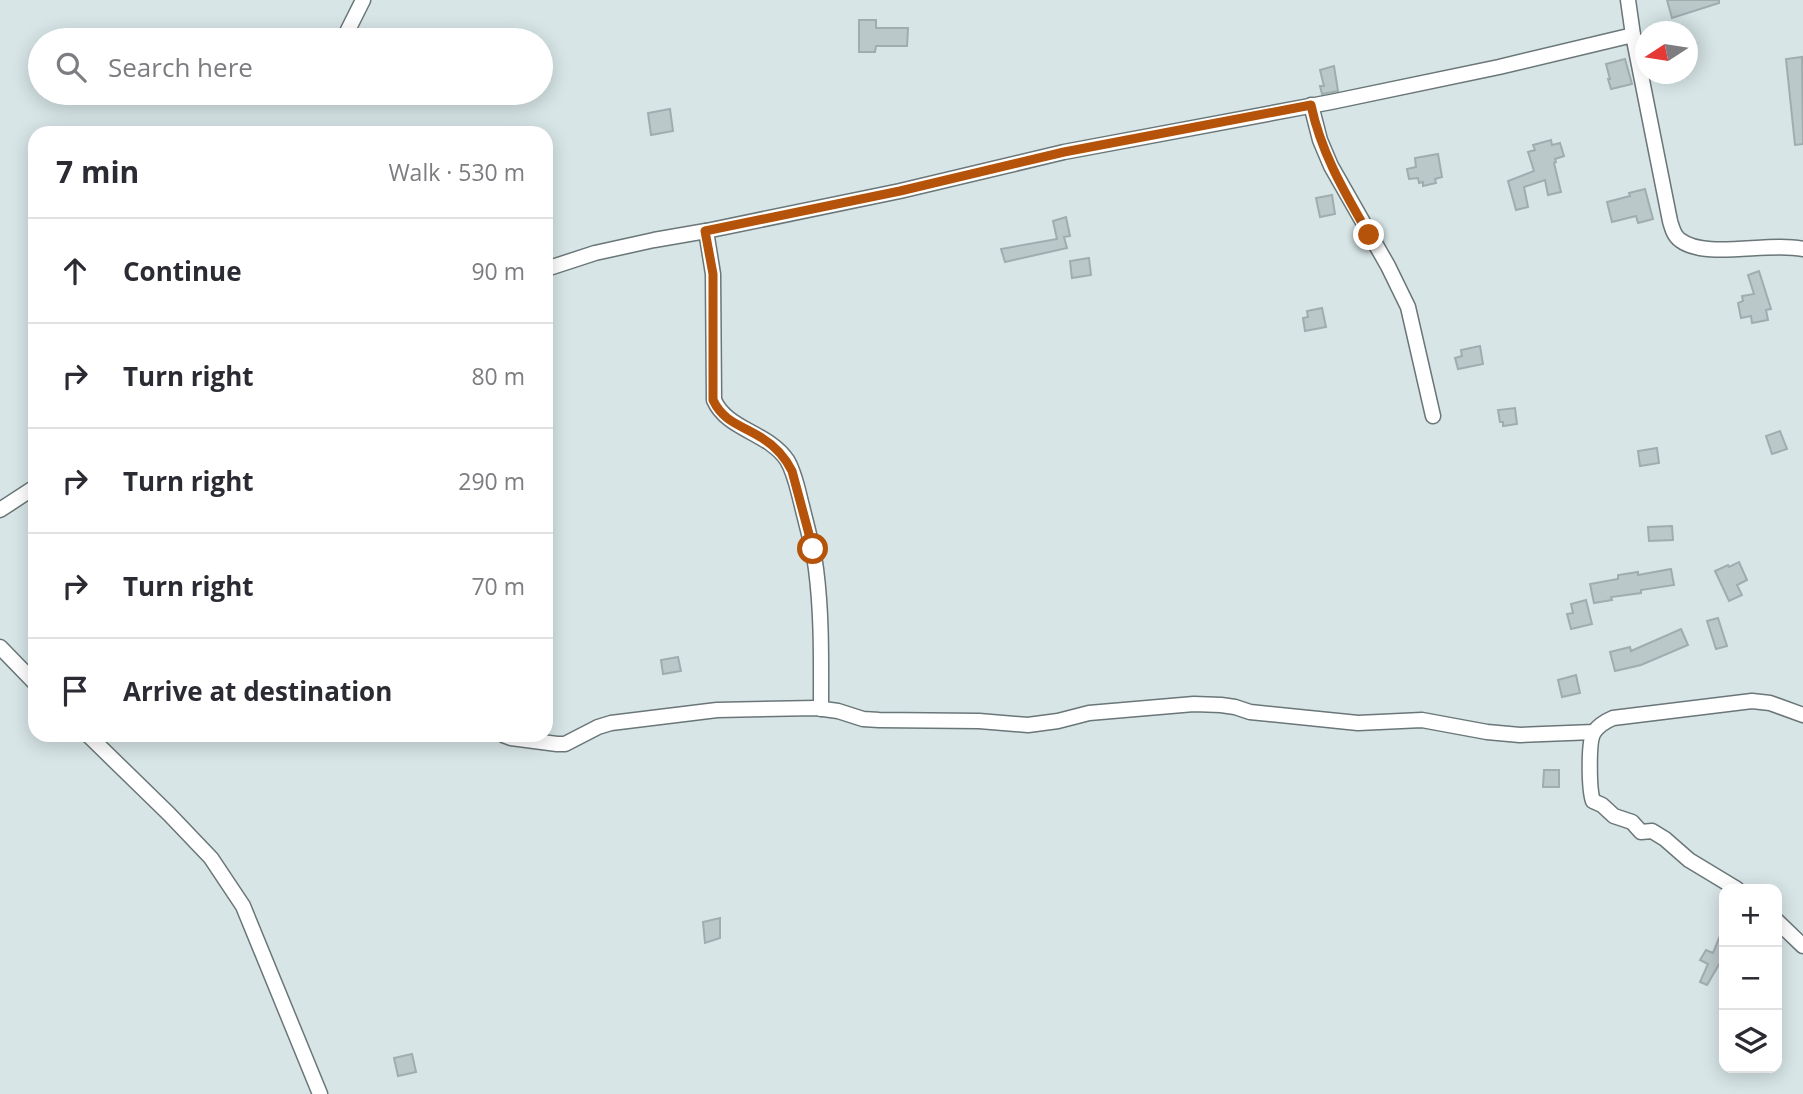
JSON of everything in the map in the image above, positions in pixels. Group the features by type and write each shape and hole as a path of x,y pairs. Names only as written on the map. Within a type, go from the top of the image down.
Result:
{"street":[{"path":"349,28 363,0"},
{"path":"1628,0 1670,221 1676,237 1688,245 1704,249 1777,246 1803,249"},
{"path":"553,267 654,240 900,191 1064,152 1499,67 1633,35"},
{"path":"1311,105 1320,140 1331,166 1408,307 1433,416"},
{"path":"705,231 713,274 713,400 728,419 763,438 781,453 792,471 813,549 816,571 820,612 821,709"},
{"path":"0,510 28,492"},
{"path":"0,647 28,676"},
{"path":"1729,884 1689,860 1652,831 1641,832 1632,822 1614,816 1593,801 1590,794 1590,776 1591,741 1594,732 1613,719 1759,701 1803,715"},
{"path":"542,742 557,744 571,741 611,723 717,710 821,709 863,719 979,721 1028,725 1058,722 1089,713 1208,704 1258,713 1359,723 1422,720 1520,735 1594,732"},
{"path":"95,742 203,849 243,906 320,1094"},
{"path":"1782,926 1803,946"}],"building":[{"path":"1667,0 1719,0 1719,3 1672,18"},
{"path":"859,20 876,20 876,28 908,28 907,46 876,46 875,52 859,52"},
{"path":"1802,57 1803,144 1795,145 1786,59"},
{"path":"1625,59 1632,84 1611,89 1606,64"},
{"path":"1334,66 1338,91 1322,94 1320,86 1324,86 1320,70"},
{"path":"670,109 673,131 651,135 648,113"},
{"path":"1551,140 1552,145 1560,143 1564,156 1555,159 1554,163 1561,192 1548,195 1545,180 1524,187 1528,207 1516,210 1508,181 1534,171 1528,152 1535,150 1533,145"},
{"path":"1438,154 1442,177 1435,179 1436,183 1423,186 1423,182 1419,183 1418,178 1409,179 1407,169 1416,167 1415,158"},
{"path":"1645,189 1653,219 1638,223 1636,216 1612,222 1607,202"},
{"path":"1332,195 1335,214 1320,217 1316,198"},
{"path":"1066,217 1070,236 1064,237 1067,248 1005,262 1001,249 1057,239 1053,221"},
{"path":"1089,258 1091,275 1072,278 1070,261"},
{"path":"1759,271 1771,309 1766,310 1768,320 1752,323 1751,316 1741,318 1738,303 1743,301 1742,296 1754,294 1748,275"},
{"path":"1322,308 1326,327 1305,331 1303,318 1308,317 1307,311"},
{"path":"1480,346 1483,364 1458,369 1455,358 1462,356 1461,350"},
{"path":"1515,408 1517,424 1503,426 1498,410"},
{"path":"1780,431 1787,449 1772,454 1766,436"},
{"path":"1657,448 1659,463 1640,466 1638,451"},
{"path":"1672,526 1673,540 1649,541 1648,527"},
{"path":"1739,562 1747,580 1737,585 1742,595 1729,601 1715,571"},
{"path":"1671,569 1674,585 1641,590 1641,593 1611,597 1612,600 1594,603 1590,584 1618,579 1618,575 1638,572 1638,575"},
{"path":"1586,600 1592,624 1571,629 1567,614 1573,613 1571,604"},
{"path":"1718,618 1727,646 1716,649 1707,621"},
{"path":"1681,629 1688,645 1641,665 1615,671 1610,652 1630,647 1631,651"},
{"path":"678,657 681,671 663,674 661,660"},
{"path":"1576,675 1580,693 1562,697 1558,680"},
{"path":"1544,770 1559,770 1559,787 1543,787"},
{"path":"720,918 720,938 705,943 703,922"},
{"path":"1719,938 1719,965 1707,985 1700,982 1708,964 1700,960 1706,950 1713,953"},
{"path":"412,1054 416,1072 398,1076 394,1058"}],"route":[{"path":"813,549 787,460 763,438 728,419 713,400 713,274 705,231 900,191 1064,152 1311,105 1320,140 1331,166 1369,235"}]}
